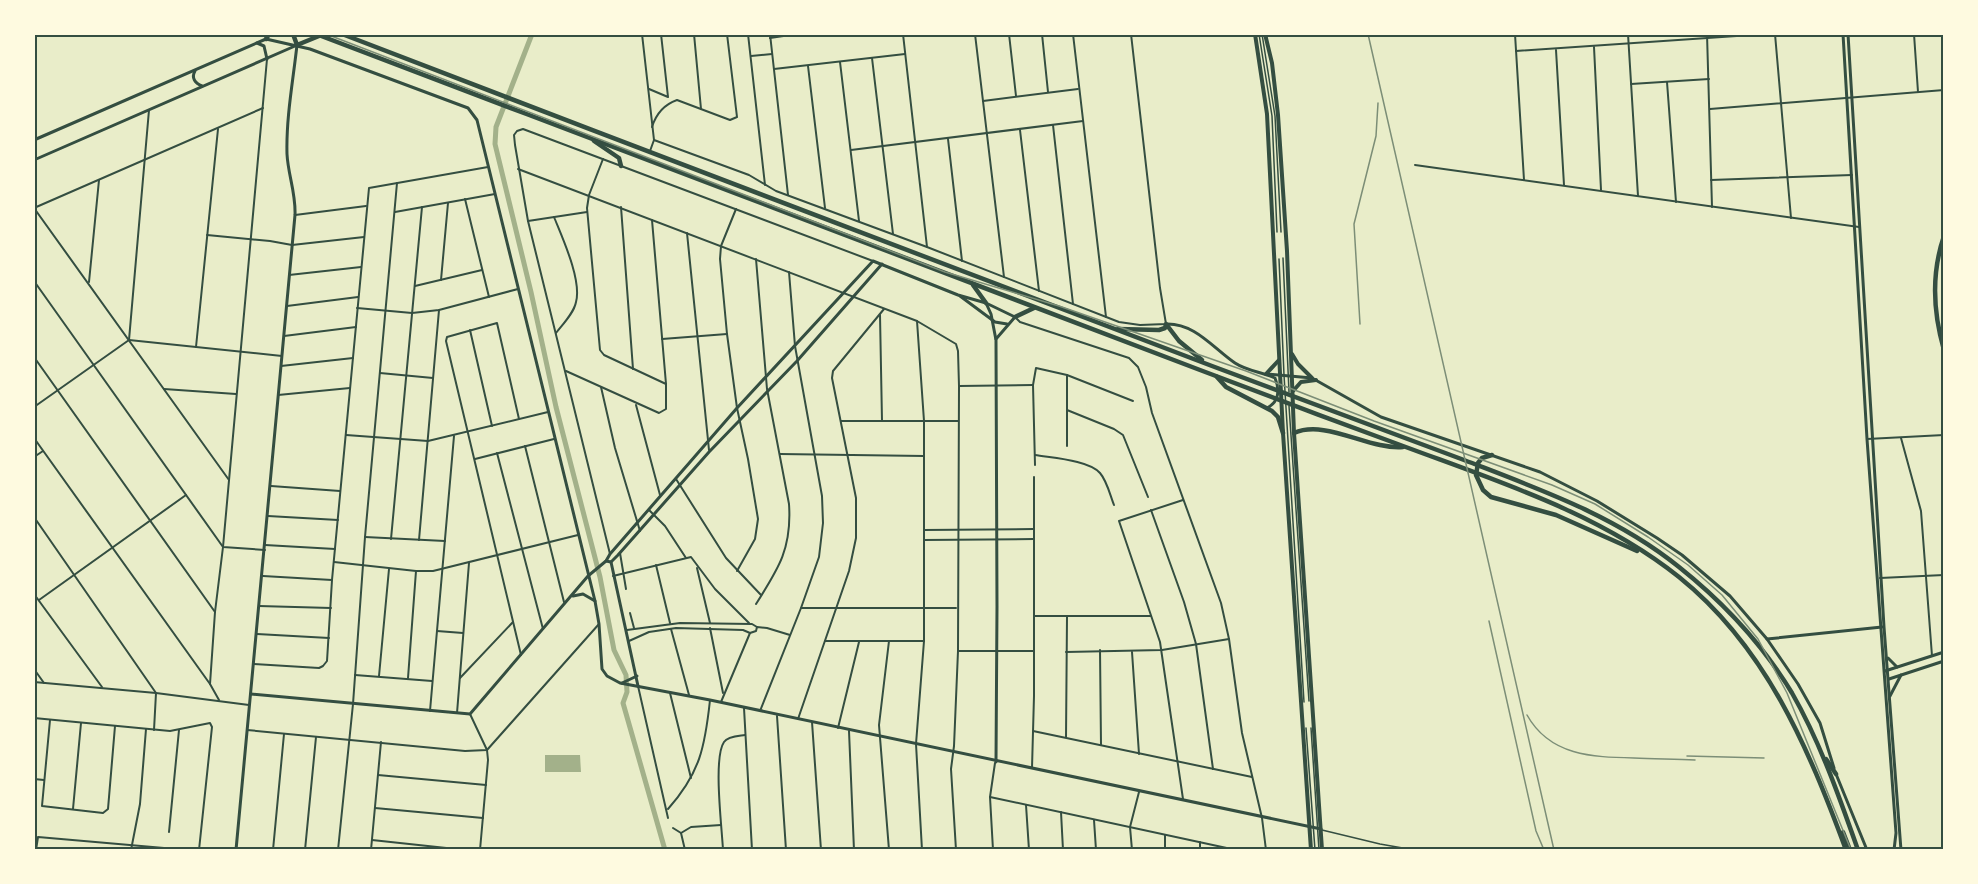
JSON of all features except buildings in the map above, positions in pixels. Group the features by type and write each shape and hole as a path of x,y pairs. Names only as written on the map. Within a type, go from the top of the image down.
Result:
{"highway":[{"path":"293,34 297,45 317,35 1035,308 1444,460 1577,515 1677,575 1726,620 1773,684 1789,713 1848,849"},
{"path":"342,34 1111,328 1266,386 1294,394 1481,466 1594,513 1656,549 1702,586 1746,631 1779,673 1804,715 1834,784 1858,849"},
{"path":"592,138 619,158 621,166"},
{"path":"1944,236 1938,256 1934,288 1936,318 1944,350"},
{"path":"971,283 986,303"},
{"path":"1015,317 1035,308"},
{"path":"1111,328 1159,330 1165,328 1166,324 1179,341 1209,365"},
{"path":"1216,376 1226,387 1267,408 1278,417 1283,433"},
{"path":"1294,433 1303,430 1317,430 1385,447 1406,447"},
{"path":"1492,454 1482,458 1476,471 1480,485 1489,496 1556,515 1647,555"},
{"path":"1819,747 1836,774"}],"main road":[{"path":"1261,34 1272,63 1278,115 1291,350 1286,375 1283,433 1315,828 1321,849"},
{"path":"1261,34 1280,356 1294,394 1294,433 1315,828 1313,849"},
{"path":"1291,350 1298,364 1314,379"},
{"path":"1266,374 1278,362 1280,356"},
{"path":"1294,394 1301,382 1314,379"}],"street":[{"path":"642,34 654,140 650,151"},
{"path":"648,89 668,98 661,34"},
{"path":"694,34 702,109"},
{"path":"652,127 660,111 677,100 730,120 735,119 738,115 728,34"},
{"path":"748,34 765,185"},
{"path":"788,195 770,36 797,34"},
{"path":"903,34 927,247"},
{"path":"975,34 1004,278"},
{"path":"1009,34 1016,96"},
{"path":"1042,34 1048,92"},
{"path":"1073,34 1106,317"},
{"path":"1131,34 1166,324"},
{"path":"1515,34 1524,180"},
{"path":"1628,34 1638,196"},
{"path":"1707,34 1712,207"},
{"path":"1516,51 1766,34"},
{"path":"1775,34 1791,218"},
{"path":"1845,34 1896,834 1894,849"},
{"path":"1914,34 1918,92"},
{"path":"34,140 268,37 297,45 468,108 477,120 595,601 602,669 607,676 618,683 710,700 838,729 1315,828"},
{"path":"210,684 267,58 264,46 257,43"},
{"path":"34,160 297,45"},
{"path":"236,849 295,214 295,199 287,148 297,45"},
{"path":"1594,47 1601,190"},
{"path":"1556,49 1564,185"},
{"path":"750,56 772,54"},
{"path":"774,69 905,54"},
{"path":"872,58 893,234"},
{"path":"840,62 858,221"},
{"path":"808,66 825,208"},
{"path":"196,69 195,81 203,86"},
{"path":"1631,84 1709,79"},
{"path":"1667,82 1676,202"},
{"path":"983,101 1080,88"},
{"path":"1710,109 1944,90"},
{"path":"229,480 34,208 263,108"},
{"path":"129,340 149,110"},
{"path":"850,150 1083,121"},
{"path":"1053,125 1073,304"},
{"path":"196,347 218,128"},
{"path":"668,818 636,686 627,630 613,576 610,554 528,221 514,138 517,131 523,129 882,264 958,295 986,303 1015,317 1020,322 1132,360 1146,387 1152,413 1221,603 1229,639 1242,733 1262,818 1266,849"},
{"path":"1020,129 1039,291"},
{"path":"948,139 962,261"},
{"path":"654,140 749,175 788,195 1106,317 1132,324 1179,325 1192,330 1235,362 1276,380 1278,390 1276,402 1267,408"},
{"path":"603,159 589,195 587,212 601,352 666,384"},
{"path":"1415,165 1857,227"},
{"path":"254,664 319,668 327,661 332,580 369,188 488,167"},
{"path":"518,169 917,321 956,344 959,386 956,608 958,651 951,769 956,849"},
{"path":"1711,180 1854,175"},
{"path":"89,282 99,180"},
{"path":"338,849 353,704 365,537 397,182"},
{"path":"395,212 495,194"},
{"path":"465,199 489,297"},
{"path":"441,280 448,202"},
{"path":"295,214 366,206"},
{"path":"391,539 422,207"},
{"path":"621,207 633,369"},
{"path":"736,209 721,246 720,259 737,408 758,519 755,539 738,571"},
{"path":"528,221 587,212"},
{"path":"554,217 568,250 577,295 574,308 556,333"},
{"path":"565,371 659,413 667,406 652,220"},
{"path":"687,232 709,452"},
{"path":"207,235 292,245 364,237"},
{"path":"756,259 767,389 789,504 790,533 780,563 756,604"},
{"path":"471,714 588,576 605,562 737,408 873,261"},
{"path":"605,562 611,562 620,553 709,452 796,361 882,264"},
{"path":"289,275 361,267"},
{"path":"414,286 482,270"},
{"path":"760,711 801,608 821,544 822,496 796,361 789,272"},
{"path":"34,281 223,547"},
{"path":"357,308 412,314 439,310 518,290"},
{"path":"958,295 1000,324 1020,322"},
{"path":"287,306 358,297"},
{"path":"986,303 996,339 996,762 990,796 993,849"},
{"path":"798,719 849,571 856,538 856,498 832,378 833,371 884,309"},
{"path":"419,540 439,310"},
{"path":"880,315 882,421"},
{"path":"996,339 1015,317"},
{"path":"917,321 924,421 924,641 916,744 922,849"},
{"path":"519,419 496,323 446,338 521,655"},
{"path":"284,336 356,327"},
{"path":"470,330 492,426"},
{"path":"662,339 727,334"},
{"path":"34,407 129,340 282,356"},
{"path":"34,357 215,612"},
{"path":"281,366 353,358"},
{"path":"1035,465 1033,385 1036,368 1067,375 1133,401"},
{"path":"380,373 433,378"},
{"path":"1266,374 1314,379 1381,417 1462,447 1492,454 1540,472 1588,496 1682,555 1730,596 1767,639 1798,684 1820,723 1836,774 1867,849"},
{"path":"1067,375 1067,446"},
{"path":"959,386 1033,385"},
{"path":"601,387 615,448 640,531"},
{"path":"278,395 350,388"},
{"path":"164,389 236,394"},
{"path":"636,404 660,498"},
{"path":"1067,410 1114,429 1123,435 1148,497"},
{"path":"346,435 428,441 548,412"},
{"path":"841,421 959,421"},
{"path":"1870,439 1944,435"},
{"path":"430,711 454,436"},
{"path":"34,438 210,684 219,700"},
{"path":"1901,438 1921,511 1932,656"},
{"path":"474,459 554,439"},
{"path":"525,446 565,605"},
{"path":"34,457 44,451"},
{"path":"497,453 543,629"},
{"path":"780,454 924,456"},
{"path":"1035,455 1087,465 1097,470 1102,476 1114,505"},
{"path":"1032,768 1034,477"},
{"path":"676,479 718,548 761,595"},
{"path":"270,486 340,490"},
{"path":"39,600 186,495"},
{"path":"1183,500 1119,521 1162,650 1183,800"},
{"path":"649,510 665,526 686,558"},
{"path":"1151,510 1184,602 1196,644 1213,769"},
{"path":"268,516 338,520"},
{"path":"34,517 156,693 154,730"},
{"path":"924,530 1034,529"},
{"path":"334,562 416,571 443,569 578,535"},
{"path":"365,537 445,541"},
{"path":"924,540 1034,539"},
{"path":"265,545 335,549"},
{"path":"223,547 265,550"},
{"path":"620,553 626,589"},
{"path":"613,576 691,557 715,589 750,624"},
{"path":"457,713 469,562"},
{"path":"656,566 670,623"},
{"path":"696,566 710,623"},
{"path":"380,676 389,567"},
{"path":"408,678 416,571"},
{"path":"1879,578 1944,575"},
{"path":"262,576 332,580"},
{"path":"34,594 102,687"},
{"path":"572,596 583,594 595,601"},
{"path":"260,606 331,608"},
{"path":"801,608 956,608"},
{"path":"630,613 634,628"},
{"path":"1034,616 1067,618 1152,616"},
{"path":"1066,737 1067,618"},
{"path":"460,678 513,622"},
{"path":"627,630 670,623 754,624 757,627 790,635"},
{"path":"247,730 465,751 487,750 599,624"},
{"path":"629,641 649,632 671,628 743,630 750,633 756,631 757,627"},
{"path":"1767,639 1882,627"},
{"path":"1882,627 1886,655 1885,670"},
{"path":"671,628 689,696"},
{"path":"710,628 723,694"},
{"path":"437,631 463,633"},
{"path":"720,703 750,633"},
{"path":"257,634 329,638"},
{"path":"1066,652 1162,650 1229,639"},
{"path":"825,641 924,641"},
{"path":"889,641 879,715 889,849"},
{"path":"838,729 859,642"},
{"path":"1100,650 1101,745"},
{"path":"958,651 1034,651"},
{"path":"1132,651 1139,754"},
{"path":"1885,670 1944,652"},
{"path":"1886,655 1897,667"},
{"path":"1886,680 1944,661"},
{"path":"34,669 44,682"},
{"path":"355,675 432,681"},
{"path":"1889,698 1892,688 1901,675"},
{"path":"618,683 635,678"},
{"path":"1886,680 1901,849"},
{"path":"34,682 102,687 249,705"},
{"path":"670,692 691,778"},
{"path":"250,694 471,714"},
{"path":"667,810 698,767 704,748 710,700"},
{"path":"744,708 752,849"},
{"path":"471,714 487,750 480,849"},
{"path":"777,716 786,849"},
{"path":"34,718 154,730 179,730 207,722 212,727 199,849"},
{"path":"50,720 42,806 103,813 108,809 115,726"},
{"path":"812,722 821,849"},
{"path":"73,809 81,723"},
{"path":"131,849 140,804 146,729"},
{"path":"169,832 179,730"},
{"path":"849,731 854,849"},
{"path":"1033,731 1252,777"},
{"path":"273,849 284,734"},
{"path":"723,849 719,772 722,745 728,739 745,735"},
{"path":"304,849 316,736"},
{"path":"371,849 381,742"},
{"path":"378,776 486,785"},
{"path":"34,779 44,780"},
{"path":"1132,849 1130,827 1139,792"},
{"path":"990,796 1234,849"},
{"path":"1026,805 1029,849"},
{"path":"375,808 483,818"},
{"path":"1061,812 1063,849"},
{"path":"1094,820 1096,849"},
{"path":"681,833 691,827 722,825"},
{"path":"673,828 681,833 685,849"},
{"path":"1165,835 1166,849"},
{"path":"36,849 38,837 187,849"},
{"path":"372,840 465,849"},
{"path":"1200,842 1200,849"}],"lane":[{"path":"1261,34 1275,116 1281,232"},
{"path":"1261,34 1272,116 1277,232"},
{"path":"1283,258 1286,375 1309,701"},
{"path":"1279,259 1304,702"},
{"path":"1306,728 1315,828"},
{"path":"1311,728 1315,828"},
{"path":"1315,828 1380,844 1414,849"}],"shaded area":[{"path":"545,755 580,755 581,772 545,772"}],"waterway":[{"path":"532,34 496,127 495,144 556,407 600,577 614,650 626,675 627,692 623,703 665,850"}],"railway":[{"path":"326,34 945,272 1059,306 1246,371 1374,421 1552,485 1595,504 1688,565 1722,595 1758,639 1787,693 1851,850"},
{"path":"1368,34 1554,850"},
{"path":"1360,324 1354,224 1376,136 1378,103"},
{"path":"1489,621 1536,831 1544,850"},
{"path":"1527,715 1536,729 1548,739 1573,752 1603,757 1695,760"},
{"path":"1687,756 1764,758"}]}
